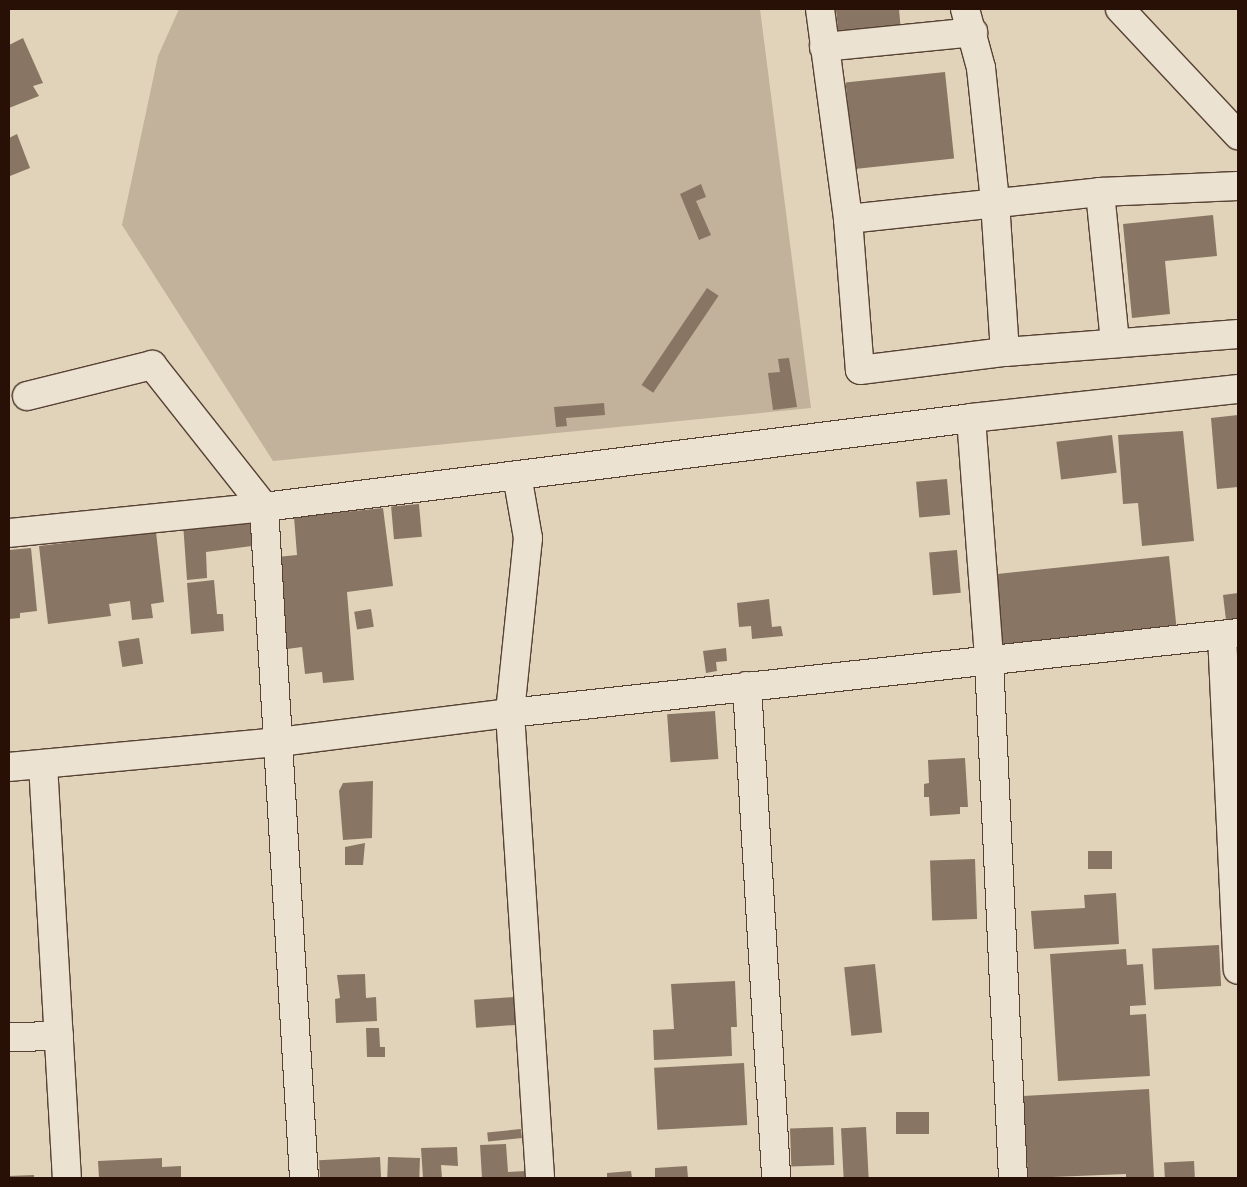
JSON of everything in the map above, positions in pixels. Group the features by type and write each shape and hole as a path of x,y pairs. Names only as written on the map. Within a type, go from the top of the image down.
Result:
{"street":[{"path":"820,9 848,219 860,370 1005,352 1238,334"},
{"path":"1120,9 1238,135"},
{"path":"824,47 969,20 981,68 995,202 1005,352"},
{"path":"848,219 1100,192 1238,186"},
{"path":"1100,192 1115,344"},
{"path":"27,396 152,365 264,507 304,1178"},
{"path":"9,533 264,507 971,418 1238,389"},
{"path":"971,418 989,660 1012,1178"},
{"path":"517,475 528,538 510,713 540,1178"},
{"path":"9,767 279,742 747,686 1230,634 1238,970"},
{"path":"747,686 776,1178"},
{"path":"43,764 67,1178"},
{"path":"9,1037 59,1036"}],"shaded area":[{"path":"179,9 760,9 811,408 273,461 122,225 158,56"}],"building":[{"path":"827,9 899,9 901,31 839,38 836,10"},
{"path":"23,38 43,83 33,86 39,96 9,108 9,45"},
{"path":"945,72 954,159 855,169 846,82"},
{"path":"17,134 30,168 10,176 9,138"},
{"path":"701,184 706,197 696,201 711,235 699,240 680,194"},
{"path":"1213,215 1217,256 1165,261 1170,314 1132,318 1123,224"},
{"path":"707,288 719,296 653,393 642,385"},
{"path":"789,358 797,407 773,410 768,373 780,372 778,359"},
{"path":"604,403 605,415 566,418 567,426 556,427 554,407"},
{"path":"1238,415 1238,487 1217,489 1211,418"},
{"path":"1183,431 1194,541 1142,546 1138,503 1123,504 1118,435"},
{"path":"1112,435 1117,473 1061,480 1056,442"},
{"path":"947,479 950,515 919,518 916,482"},
{"path":"419,504 422,537 394,539 391,506"},
{"path":"383,508 393,586 347,592 354,680 323,683 322,672 305,674 302,647 287,649 277,557 297,555 294,517"},
{"path":"250,517 252,546 206,552 207,578 187,580 183,523"},
{"path":"156,532 164,602 151,604 153,618 132,620 130,601 109,604 111,616 48,624 39,546"},
{"path":"31,548 37,611 20,613 20,618 9,619 9,550"},
{"path":"957,550 961,593 933,595 929,552"},
{"path":"1169,556 1177,633 1001,651 993,575"},
{"path":"214,580 217,614 223,614 224,631 191,634 187,583"},
{"path":"1238,593 1238,618 1226,620 1223,595"},
{"path":"769,599 772,627 781,626 783,636 752,639 751,626 739,627 737,603"},
{"path":"371,609 374,627 357,629 354,612"},
{"path":"139,638 143,664 122,667 118,641"},
{"path":"726,648 727,661 716,662 717,671 706,673 703,651"},
{"path":"715,711 718,759 670,762 667,714"},
{"path":"965,758 968,807 960,807 960,814 930,816 929,797 924,797 924,784 929,783 928,760"},
{"path":"373,781 372,838 343,840 339,791 343,783"},
{"path":"365,843 363,865 345,865 345,847"},
{"path":"1088,851 1112,851 1112,869 1088,869"},
{"path":"975,859 977,919 932,921 930,861"},
{"path":"1116,893 1119,944 1034,949 1031,911 1085,908 1084,895"},
{"path":"1219,945 1221,986 1154,989 1152,949"},
{"path":"1126,949 1127,965 1143,964 1146,1005 1130,1006 1130,1015 1146,1014 1150,1076 1058,1081 1050,954"},
{"path":"875,964 882,1033 851,1036 844,967"},
{"path":"365,974 366,998 376,997 377,1021 336,1023 335,999 340,998 337,975"},
{"path":"735,981 737,1027 731,1027 732,1056 654,1060 653,1030 674,1029 671,984"},
{"path":"514,997 516,1025 476,1028 474,1000"},
{"path":"366,1028 379,1028 380,1047 385,1047 385,1057 367,1057"},
{"path":"744,1063 747,1125 657,1130 654,1068"},
{"path":"1149,1089 1154,1178 1126,1178 1126,1174 1028,1178 1023,1096"},
{"path":"896,1112 929,1112 929,1134 896,1134"},
{"path":"833,1127 834,1165 791,1166 790,1129"},
{"path":"866,1127 869,1178 844,1178 841,1128"},
{"path":"521,1129 522,1138 488,1142 487,1133"},
{"path":"506,1144 508,1172 526,1171 526,1178 482,1178 480,1145"},
{"path":"457,1147 458,1166 441,1165 442,1178 423,1178 421,1148"},
{"path":"380,1157 381,1178 320,1178 319,1160"},
{"path":"388,1157 420,1158 419,1178 387,1178"},
{"path":"162,1158 162,1167 181,1166 181,1178 99,1178 98,1161"},
{"path":"1194,1161 1195,1178 1165,1178 1164,1163"},
{"path":"687,1166 688,1178 655,1178 655,1168"},
{"path":"631,1171 632,1178 607,1178 607,1173"},
{"path":"34,1175 34,1178 9,1178 9,1176"}]}
